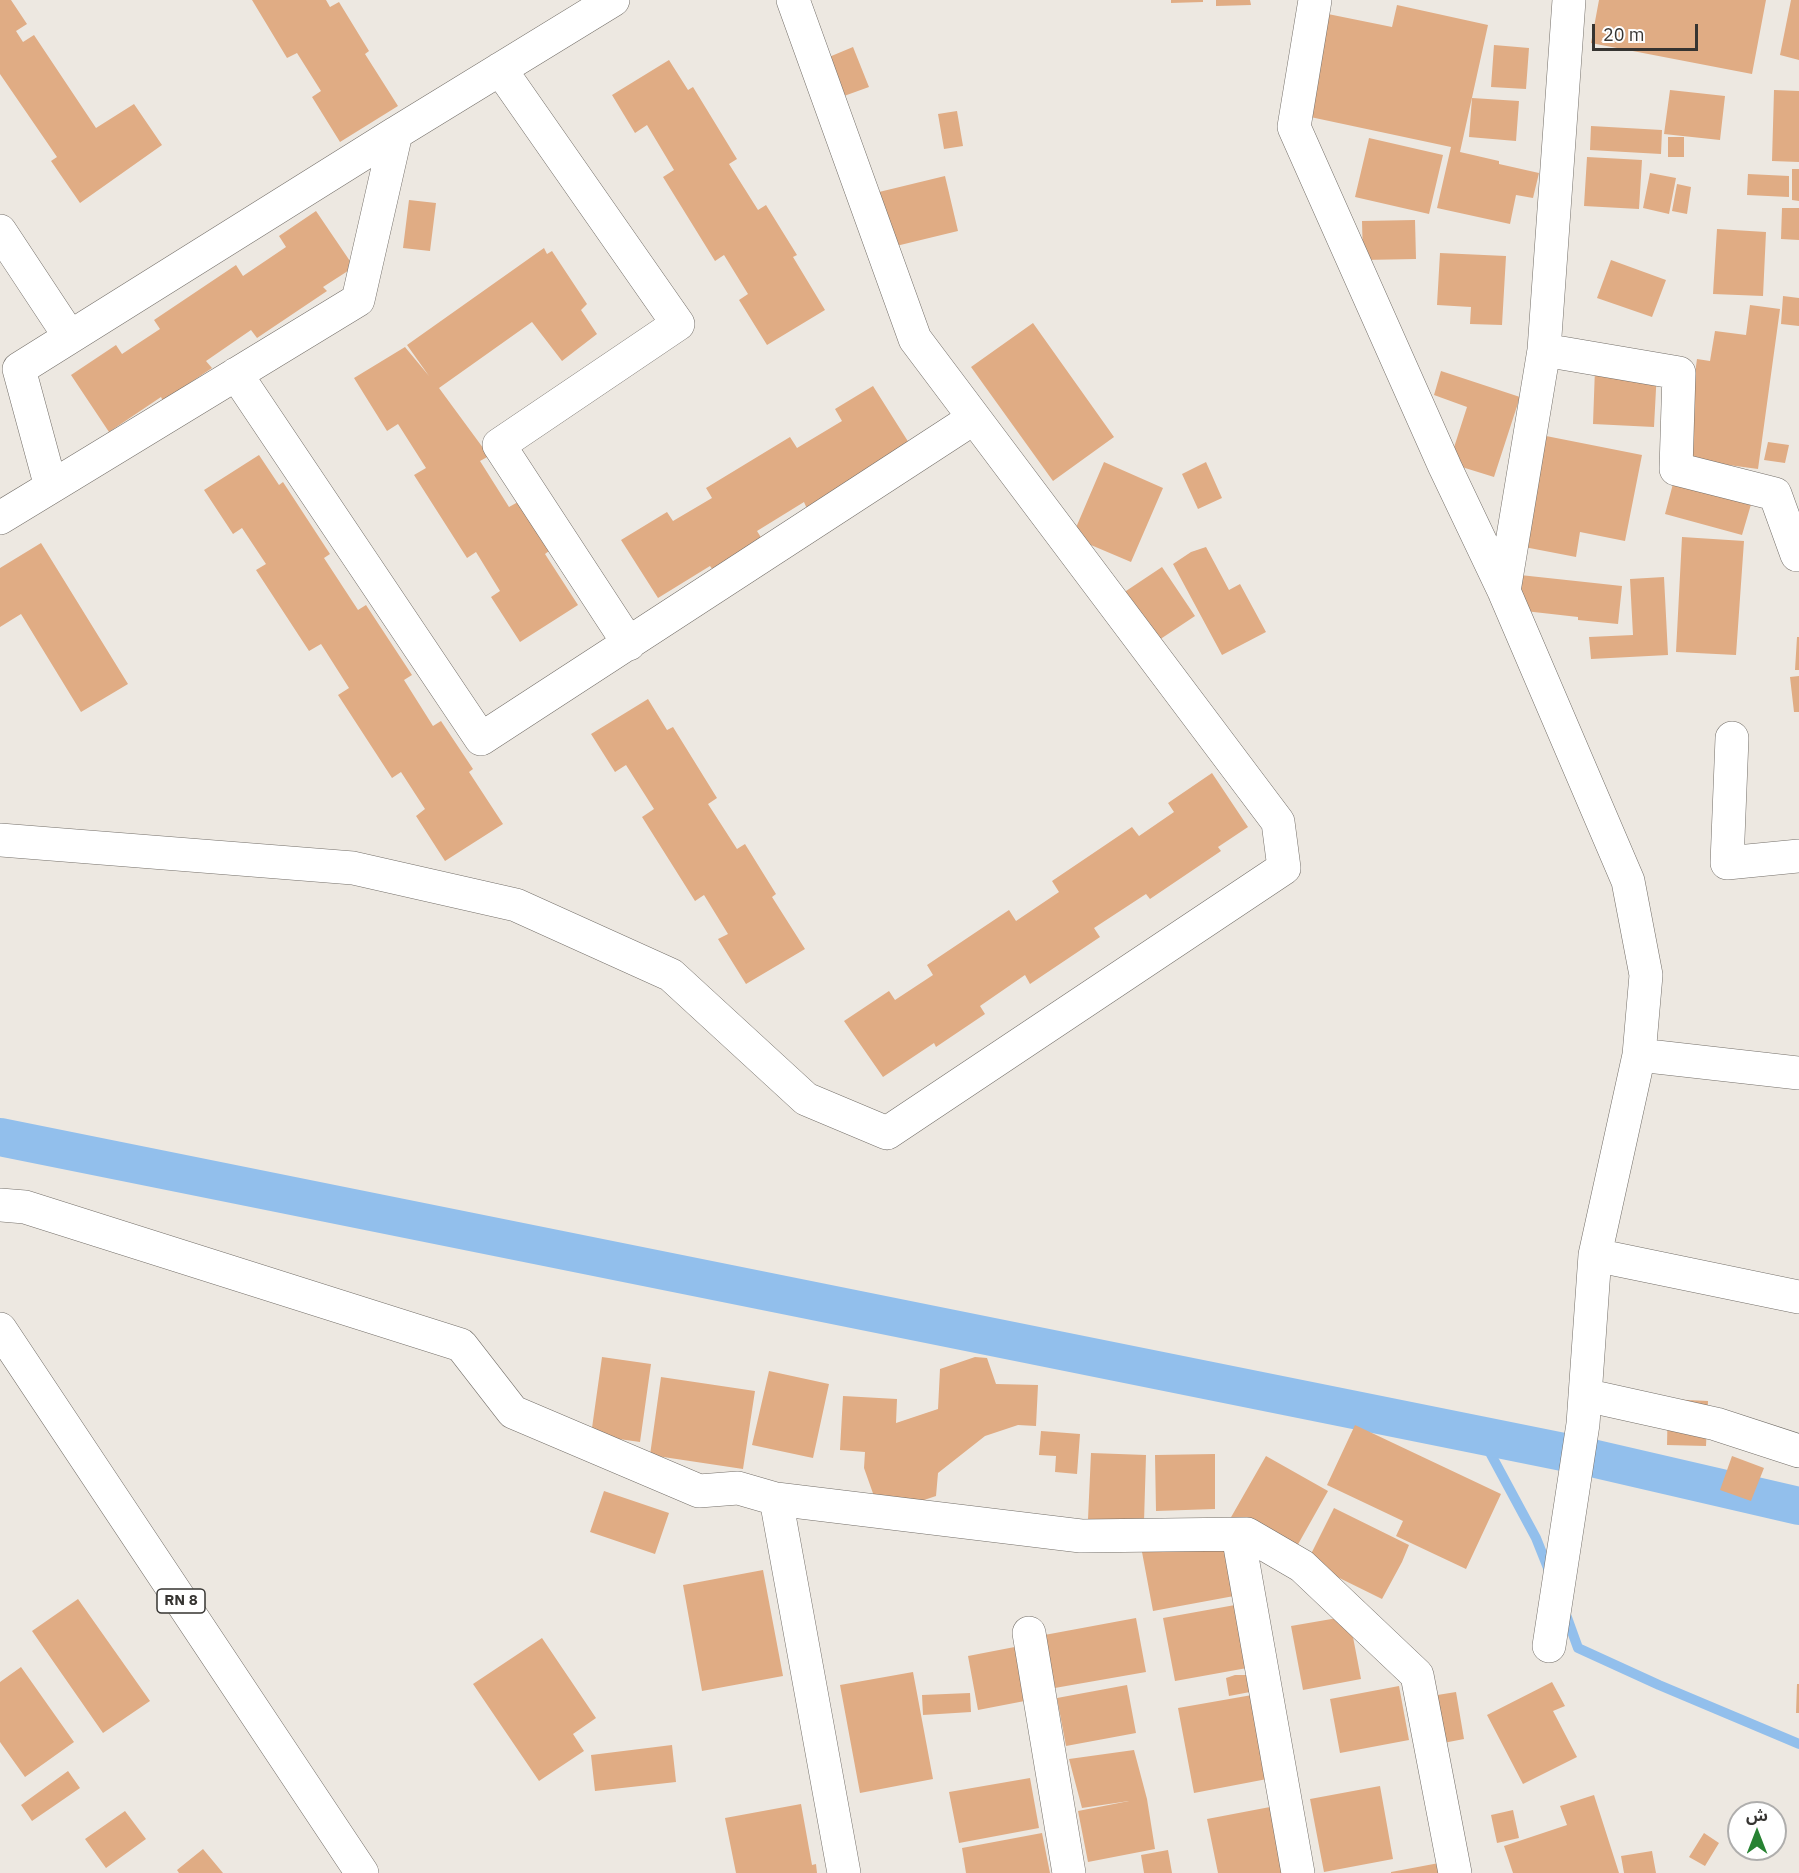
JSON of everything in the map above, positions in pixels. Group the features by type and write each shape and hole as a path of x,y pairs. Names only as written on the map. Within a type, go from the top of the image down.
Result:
{"street":[{"path":"51,487 19,369 613,0"},
{"path":"0,840 353,868 516,905 671,975 806,1099 887,1133 1284,868 1278,822 915,339 793,0"},
{"path":"1315,0 1294,127 1445,467 1504,591 1628,881 1646,975 1639,1055 1595,1255 1584,1410 1549,1646"},
{"path":"1504,591 1544,350 1569,0"},
{"path":"500,69 678,324 499,445 629,644"},
{"path":"0,518 358,300 396,133"},
{"path":"0,231 70,337"},
{"path":"1544,350 1679,373 1676,469 1775,494 1797,555 1799,555"},
{"path":"236,374 481,740 974,418"},
{"path":"1732,738 1727,863 1799,856"},
{"path":"1639,1055 1799,1073"},
{"path":"0,1205 25,1207 461,1345 513,1412 699,1491 738,1488 776,1499 1081,1536 1247,1534 1302,1566 1417,1675 1455,1873"},
{"path":"1595,1255 1799,1297"},
{"name":"RN 8","path":"0,1330 362,1873"},
{"path":"1584,1410 1716,1424 1799,1451"},
{"path":"776,1499 844,1873"},
{"path":"1238,1535 1298,1873"},
{"path":"1029,1634 1069,1873"}],"building":[{"path":"0,0 11,0 27,24 16,31 23,42 34,35 96,128 134,104 162,145 80,203 51,161 57,157 0,74"},
{"path":"252,0 326,0 330,7 339,2 369,51 365,54 398,106 340,142 312,97 321,91 297,53 287,58"},
{"path":"1171,0 1203,0 1203,2 1171,3"},
{"path":"1216,0 1250,0 1251,5 1216,6"},
{"path":"1599,0 1766,0 1752,74 1591,43"},
{"path":"1791,0 1799,0 1799,60 1780,55"},
{"path":"1397,5 1488,25 1460,152 1539,173 1533,198 1516,195 1510,224 1437,208 1451,147 1301,115 1323,13 1392,27"},
{"path":"1494,45 1529,48 1526,89 1491,87"},
{"path":"853,47 869,87 844,96 829,57"},
{"path":"669,60 688,90 693,87 737,159 729,164 758,210 766,205 797,255 793,257 825,310 767,345 739,300 748,294 724,255 715,261 663,177 674,170 647,125 635,133 612,95"},
{"path":"1670,90 1725,96 1720,140 1664,134"},
{"path":"1774,90 1799,91 1799,162 1772,161"},
{"path":"1472,98 1519,101 1516,141 1469,137"},
{"path":"957,111 963,146 944,149 938,114"},
{"path":"1591,126 1662,130 1661,154 1590,150"},
{"path":"1668,137 1684,137 1684,157 1668,157"},
{"path":"1369,138 1443,155 1429,214 1355,197"},
{"path":"1587,157 1642,160 1639,209 1584,206"},
{"path":"1792,169 1799,169 1799,201 1792,200"},
{"path":"1650,173 1676,178 1669,214 1643,208"},
{"path":"1748,174 1789,176 1789,197 1747,195"},
{"path":"945,176 958,231 892,247 879,192"},
{"path":"1677,184 1691,187 1687,214 1672,211"},
{"path":"409,200 436,203 430,251 403,248"},
{"path":"1782,208 1799,208 1799,240 1781,239"},
{"path":"316,211 354,267 323,287 327,291 257,338 251,330 206,361 212,368 163,401 161,397 109,432 71,375 116,345 122,354 160,329 154,320 236,265 243,276 286,247 279,236"},
{"path":"1415,220 1416,259 1363,260 1362,221"},
{"path":"1717,229 1766,232 1763,296 1713,294"},
{"path":"544,248 547,254 552,251 587,304 581,310 597,334 562,361 532,322 439,388 489,456 480,461 509,507 518,502 549,551 545,554 578,605 520,642 491,597 500,591 476,552 467,558 414,475 426,468 398,424 387,431 354,378 405,347 429,376 407,345"},
{"path":"1440,253 1506,256 1502,325 1470,324 1471,307 1437,305"},
{"path":"1611,260 1666,280 1652,317 1597,298"},
{"path":"1783,296 1799,298 1799,326 1781,324"},
{"path":"1750,305 1780,309 1758,469 1677,458 1692,395 1697,359 1710,361 1715,331 1746,335"},
{"path":"1033,323 1114,437 1053,481 971,367"},
{"path":"1595,368 1657,370 1654,427 1593,424"},
{"path":"1441,371 1520,397 1494,477 1449,463 1467,407 1434,395"},
{"path":"873,386 909,443 808,511 804,502 757,531 762,539 713,570 710,566 658,598 621,540 667,512 673,521 712,498 706,488 790,437 797,448 842,421 835,409"},
{"path":"1541,435 1642,455 1625,541 1580,532 1576,557 1519,546"},
{"path":"1768,442 1789,445 1785,463 1764,460"},
{"path":"259,455 279,485 283,482 330,554 324,558 358,610 366,605 412,675 404,680 433,726 441,721 473,769 469,772 503,824 445,861 416,816 425,809 401,772 392,778 338,695 349,688 321,644 309,651 256,570 266,564 242,528 233,534 204,490"},
{"path":"1104,462 1163,488 1131,562 1072,537"},
{"path":"1206,462 1222,498 1198,509 1182,474"},
{"path":"1674,480 1752,501 1742,535 1665,514"},
{"path":"1682,537 1744,541 1736,655 1676,652"},
{"path":"41,543 128,684 81,712 21,614 0,627 0,568"},
{"path":"1206,547 1229,590 1240,584 1266,632 1222,655 1173,564 1191,552"},
{"path":"1162,567 1195,616 1150,646 1117,597"},
{"path":"1520,575 1622,586 1618,624 1516,610"},
{"path":"1664,577 1668,655 1591,659 1589,637 1633,635 1630,579"},
{"path":"1797,637 1799,637 1799,670 1795,670"},
{"path":"1799,676 1799,712 1794,712 1790,677"},
{"path":"648,699 667,730 673,727 717,798 708,804 737,849 745,844 776,894 772,897 805,949 746,984 718,939 728,934 704,895 695,901 642,817 654,809 626,765 615,772 591,734"},
{"path":"1212,773 1248,827 1218,847 1221,851 1150,899 1146,894 1094,928 1100,937 1030,984 1025,975 980,1006 985,1014 936,1047 934,1043 883,1077 844,1021 889,991 895,1000 933,975 927,965 1009,910 1016,921 1059,892 1052,881 1132,827 1139,836 1174,812 1168,803"},
{"path":"602,1357 651,1364 640,1442 591,1435"},
{"path":"975,1357 987,1358 996,1384 1038,1385 1036,1426 1018,1425 985,1436 938,1473 936,1496 921,1501 875,1499 864,1468 865,1452 840,1450 843,1396 897,1399 896,1423 938,1409 940,1369"},
{"path":"769,1371 829,1384 813,1458 752,1445"},
{"path":"661,1377 755,1391 743,1469 650,1455"},
{"path":"1668,1399 1708,1401 1706,1446 1667,1445"},
{"path":"1355,1425 1501,1494 1466,1569 1396,1536 1403,1521 1327,1485"},
{"path":"1041,1431 1080,1434 1077,1474 1055,1472 1056,1456 1039,1455"},
{"path":"1091,1453 1146,1455 1144,1522 1088,1519"},
{"path":"1215,1454 1215,1509 1156,1511 1155,1455"},
{"path":"1266,1456 1328,1491 1292,1555 1230,1519"},
{"path":"1732,1456 1764,1468 1751,1501 1720,1490"},
{"path":"604,1491 669,1513 655,1554 590,1532"},
{"path":"1334,1508 1409,1545 1382,1599 1307,1562"},
{"path":"1224,1538 1234,1596 1153,1611 1142,1552"},
{"path":"763,1570 783,1676 702,1691 683,1585"},
{"path":"78,1599 150,1701 103,1733 32,1631"},
{"path":"1235,1605 1247,1668 1175,1681 1163,1618"},
{"path":"1349,1616 1361,1679 1303,1690 1291,1626"},
{"path":"1136,1618 1146,1672 1049,1689 1039,1636"},
{"path":"542,1638 596,1718 573,1734 584,1751 539,1781 473,1684"},
{"path":"1025,1645 1035,1699 978,1710 968,1656"},
{"path":"21,1667 74,1742 25,1777 0,1742 0,1682"},
{"path":"913,1672 933,1779 860,1793 840,1685"},
{"path":"1247,1675 1250,1692 1229,1696 1226,1678"},
{"path":"1552,1682 1565,1706 1553,1711 1577,1757 1523,1784 1487,1715"},
{"path":"1797,1684 1799,1684 1799,1713 1796,1713"},
{"path":"1127,1685 1136,1733 1066,1746 1057,1698"},
{"path":"1399,1686 1409,1740 1340,1753 1330,1699"},
{"path":"1456,1692 1464,1739 1433,1745 1425,1697"},
{"path":"970,1693 971,1712 923,1715 922,1695"},
{"path":"1252,1695 1267,1779 1194,1793 1178,1708"},
{"path":"672,1745 676,1782 595,1791 591,1755"},
{"path":"1134,1750 1147,1799 1155,1849 1088,1862 1078,1811 1129,1801 1082,1808 1069,1759"},
{"path":"68,1771 80,1788 32,1821 21,1805"},
{"path":"1030,1778 1039,1828 959,1843 949,1792"},
{"path":"1380,1786 1393,1859 1324,1872 1310,1799"},
{"path":"1594,1795 1619,1873 1513,1873 1504,1846 1567,1825 1560,1806"},
{"path":"801,1804 812,1865 816,1864 817,1873 736,1873 725,1818"},
{"path":"1270,1807 1282,1873 1218,1873 1207,1819"},
{"path":"1513,1810 1519,1838 1497,1843 1491,1815"},
{"path":"125,1811 146,1839 106,1868 85,1839"},
{"path":"1042,1833 1050,1873 966,1873 962,1848"},
{"path":"1704,1833 1719,1843 1705,1866 1689,1857"},
{"path":"203,1849 223,1873 179,1873 177,1870"},
{"path":"1168,1850 1172,1873 1144,1873 1141,1855"},
{"path":"1652,1851 1656,1873 1624,1873 1621,1856"},
{"path":"1439,1863 1441,1873 1391,1873 1391,1872"}],"waterway":[{"path":"0,1137 1583,1456 1799,1506"},
{"path":"1481,1436 1536,1538 1550,1573"},
{"path":"1565,1612 1578,1648 1799,1744"}]}
